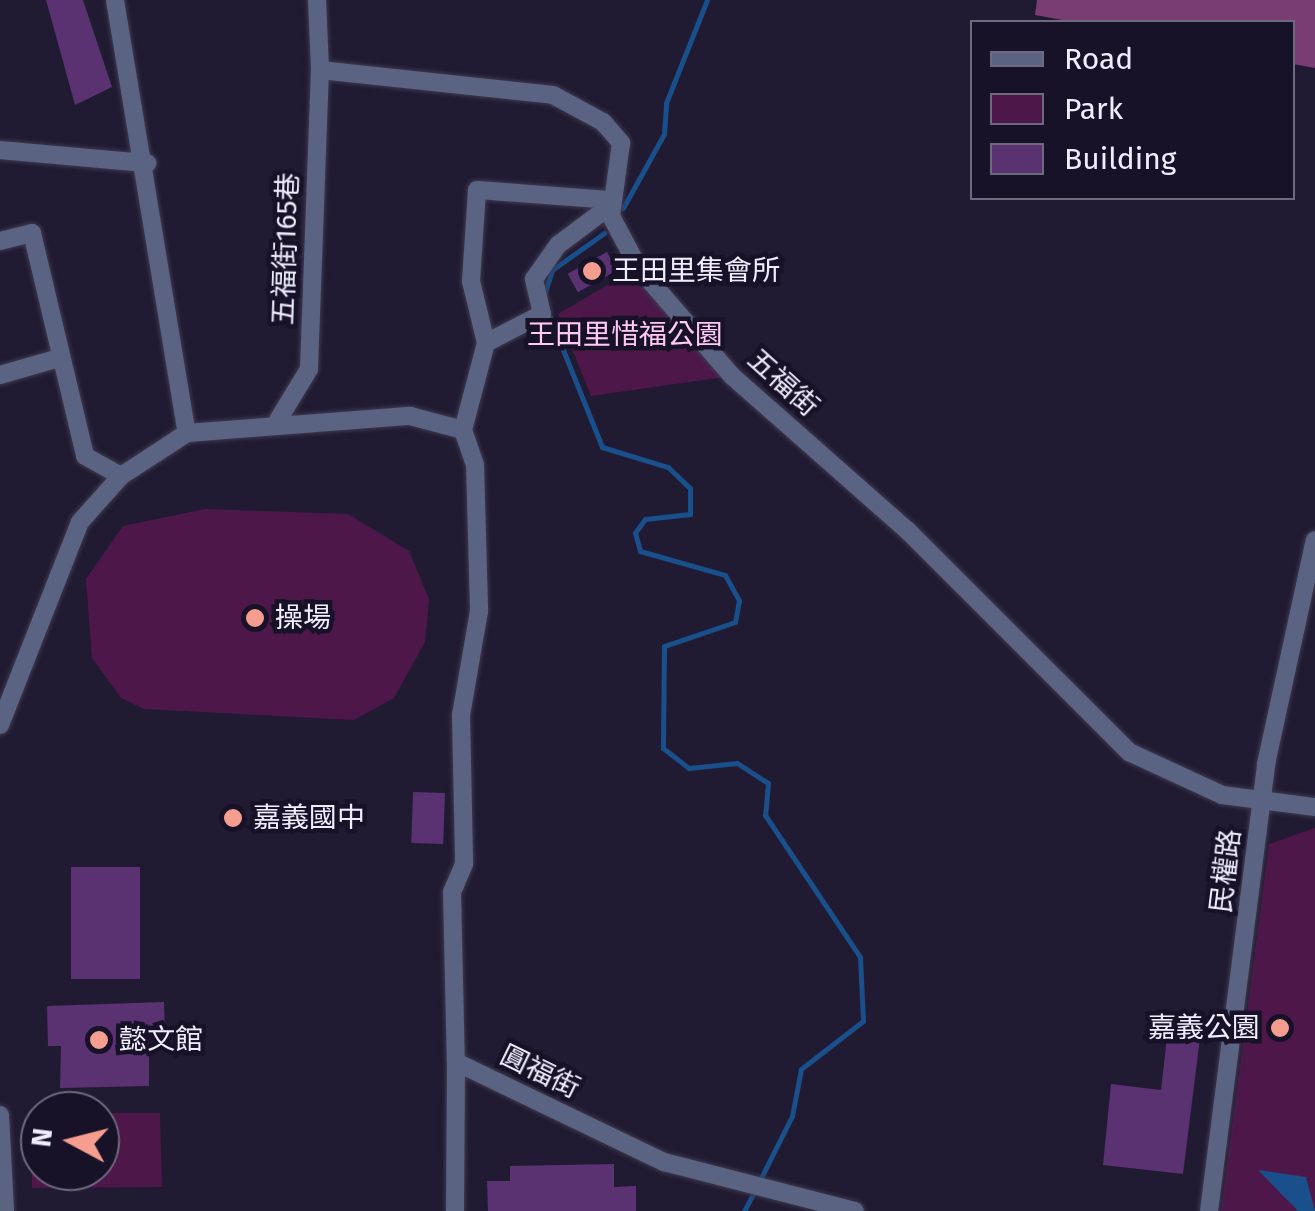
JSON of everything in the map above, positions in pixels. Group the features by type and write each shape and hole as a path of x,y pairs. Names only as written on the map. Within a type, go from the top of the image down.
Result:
{"street":[{"path":"115,0 147,163 187,434"},
{"path":"317,0 320,70 553,94 621,143 610,203 558,245 534,279 542,314 486,343"},
{"name":"五福街165巷","path":"278,420 309,369 320,70"},
{"path":"0,150 147,163"},
{"path":"456,1062 452,892 464,864 461,715 480,560 475,464 463,430 486,343 470,281 477,190 610,203"},
{"name":"五福街","path":"610,203 638,267 732,376 908,531 1071,702 1129,752 1262,805 1315,807"},
{"path":"0,241 32,233 85,456 121,476"},
{"path":"0,374 59,358"},
{"path":"0,726 59,558 121,476 187,434 278,420 410,416 463,430"},
{"name":"民權路","path":"1209,1211 1262,805 1315,540"},
{"name":"圓福街","path":"454,1211 456,1062 664,1162 738,1186 855,1211"},
{"path":"0,1115 5,1211"}],"green space":[{"name":"王田里惜福公園","path":"638,267 732,376 591,396 558,314"},
{"name":"操場","path":"205,509 348,514 409,551 429,599 425,642 394,698 354,720 144,709 121,698 92,658 86,579 123,526"},
{"name":"嘉義公園","path":"1315,828 1315,1211 1221,1211 1269,844"},
{"path":"120,1113 160,1113 162,1187 120,1187"}],"shaded area":[{"path":"1037,0 1315,0 1315,68 1295,64 1295,20 1062,20 1035,15"}],"water":[{"path":"1258,1170 1306,1177 1315,1211 1298,1211"}],"building":[{"path":"46,0 83,0 112,87 75,105"},
{"name":"王田里集會所","path":"607,252 617,270 578,292 568,274"},
{"path":"413,792 445,793 443,844 411,843"},
{"path":"71,867 140,867 140,979 71,979"},
{"name":"懿文館","path":"164,1002 165,1031 149,1034 149,1086 60,1088 61,1046 48,1046 47,1006"},
{"path":"1169,1019 1202,1022 1183,1174 1103,1165 1111,1084 1161,1090"},
{"path":"614,1164 614,1187 636,1186 636,1211 488,1211 487,1181 510,1181 510,1166"}],"waterway":[{"path":"623,208 664,134 666,103 707,0"},
{"path":"544,295 552,270 604,233"},
{"path":"549,315 602,447 668,467 690,488 690,514 645,519 635,533 640,551 725,575 739,600 735,622 664,646 663,748 689,768 737,763 768,783 765,815 860,957 863,1021 801,1069 792,1116 759,1182"},
{"path":"744,1211 754,1192"}],"place":[{"name":"王田里集會所","path":"592,271"},
{"name":"操場","path":"255,618"},
{"name":"嘉義國中","path":"233,818"},
{"name":"嘉義公園","path":"1280,1028"},
{"name":"懿文館","path":"99,1040"}]}
